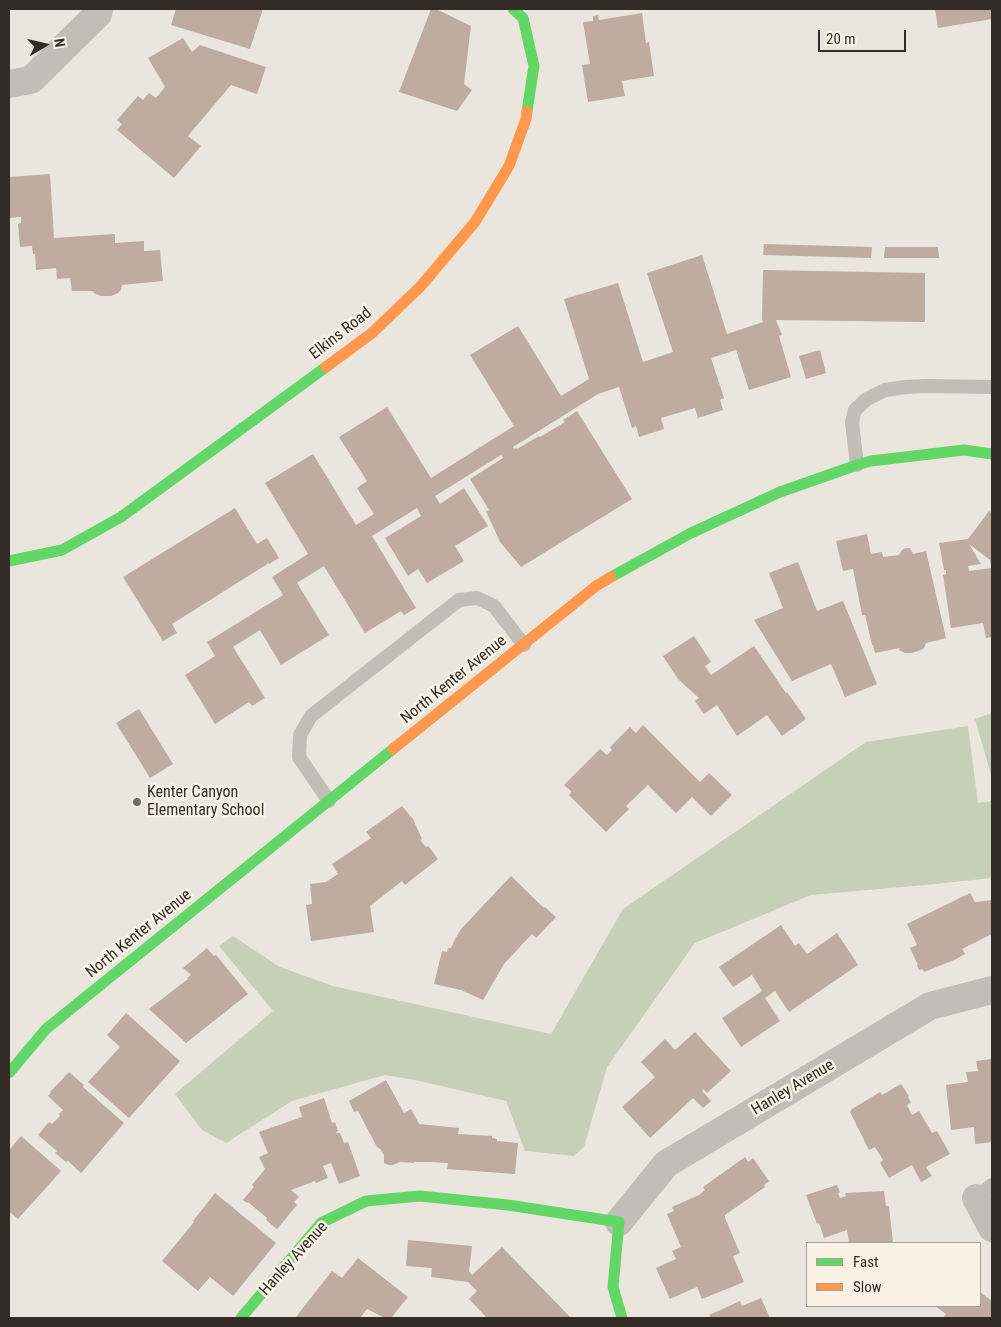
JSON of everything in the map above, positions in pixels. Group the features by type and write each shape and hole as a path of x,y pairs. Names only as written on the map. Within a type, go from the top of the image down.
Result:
{"street":[{"path":"9,84 31,80 98,14 99,9"},
{"name":"Elkins Road","path":"9,560 62,550 121,517 372,333 421,286 475,222 509,166 526,119 534,66 523,18 513,9"},
{"name":"North Kenter Avenue","path":"9,1073 46,1029 596,586 691,533 780,492 857,465 871,461 964,450 992,454"},
{"name":"Hanley Avenue","path":"242,1318 322,1223 366,1201 420,1196 508,1205 619,1222 666,1164 930,1006 992,990"},
{"path":"984,1192 992,1228"},
{"path":"619,1222 613,1287 622,1318"}],"lane":[{"path":"857,465 852,422 856,410 867,399 886,390 905,387 992,387"},
{"path":"329,802 299,757 300,734 311,716 459,600 477,598 494,606 524,645"}],"green space":[{"path":"992,713 992,778 975,719"},
{"path":"968,726 978,803 992,801 992,878 811,895 695,943 607,1067 584,1147 574,1156 525,1151 506,1101 385,1075 292,1101 226,1143 202,1130 175,1094 273,1011 219,946 233,936 280,967 333,986 551,1034 623,909 866,742"}],"building":[{"path":"176,9 263,9 250,49 171,25"},
{"path":"431,9 436,9 471,26 464,84 472,90 457,111 399,92"},
{"path":"935,9 992,9 992,19 938,28"},
{"path":"642,13 646,43 649,42 654,76 622,81 625,96 588,102 582,65 590,64 583,22 593,21 593,16 598,15 599,20"},
{"path":"183,38 192,52 200,45 266,67 257,94 231,85 188,136 201,146 174,178 117,130 122,124 117,120 138,96 143,100 149,93 156,98 165,87 148,58"},
{"path":"50,174 54,238 115,234 115,243 144,241 144,251 160,250 163,281 122,285 118,293 111,296 101,296 92,291 72,291 70,278 57,279 56,268 36,270 35,254 33,254 32,246 20,247 18,224 21,223 21,217 9,218 9,177"},
{"path":"764,244 872,247 871,258 763,255"},
{"path":"885,247 938,247 939,258 884,258"},
{"path":"702,255 727,334 763,322 763,270 925,273 925,322 776,320 782,335 779,336 791,377 749,390 736,350 711,358 724,398 720,400 723,410 698,418 695,408 661,418 664,429 639,437 636,426 632,428 619,387 598,394 513,447 517,449 540,437 565,422 563,420 577,411 632,499 521,567 500,542 486,511 489,510 470,479 503,458 501,455 435,496 440,504 464,488 488,526 455,546 464,561 427,583 418,569 408,576 385,538 421,516 417,508 372,536 416,608 404,615 401,611 365,633 324,566 297,583 329,635 281,665 260,630 233,647 265,698 252,706 249,702 215,724 185,675 215,656 207,642 283,595 272,577 308,554 265,483 313,454 356,525 374,514 357,488 367,481 339,437 387,407 431,478 514,426 470,355 518,326 561,396 589,379 564,299 618,283 643,362 673,352 647,273"},
{"path":"820,350 826,373 806,379 799,356"},
{"path":"235,508 257,544 267,538 279,558 172,624 177,633 163,641 123,577"},
{"path":"989,511 992,514 992,565 990,560 969,544 981,564 968,566 969,571 992,568 992,637 986,638 983,623 951,628 943,575 946,574 946,570 944,570 939,543 968,539"},
{"path":"867,534 871,554 882,552 883,557 899,555 906,548 910,548 913,554 926,551 946,638 926,643 924,648 912,653 905,653 899,650 900,648 875,653 865,615 862,615 853,569 843,571 836,541"},
{"path":"798,562 817,611 843,601 877,684 845,697 831,664 792,681 754,620 783,608 769,573"},
{"path":"694,636 711,662 705,666 711,675 754,646 806,719 782,736 767,715 737,736 717,705 704,714 695,701 699,698 678,679 663,656"},
{"path":"139,709 173,764 150,778 116,723"},
{"path":"643,725 700,782 709,773 732,795 711,816 692,797 676,813 648,785 626,806 629,809 606,832 569,795 571,791 564,785 600,749 607,755 612,750 610,747 630,727 636,733"},
{"path":"402,806 413,819 422,839 420,840 426,847 428,846 438,859 405,885 402,881 370,906 374,932 311,941 306,905 312,904 310,884 326,882 338,874 332,864 371,838 366,832"},
{"path":"511,876 556,917 536,938 532,934 504,964 483,1000 461,990 434,984 442,951 447,952 448,948 451,948 461,929"},
{"path":"970,893 975,902 992,900 992,934 962,949 965,954 954,960 924,972 922,969 919,970 910,948 917,945 907,924"},
{"path":"781,925 795,946 799,943 807,954 837,933 858,965 789,1012 775,991 765,998 780,1021 741,1047 722,1018 762,991 752,975 733,987 719,967"},
{"path":"207,948 214,956 216,955 248,994 186,1043 149,1009 188,979 191,975 183,968"},
{"path":"126,1013 180,1061 129,1118 88,1082 120,1047 107,1035"},
{"path":"695,1032 731,1071 707,1093 703,1089 702,1091 711,1101 703,1108 693,1098 650,1138 622,1107 655,1077 641,1062 665,1039 675,1050"},
{"path":"992,1059 992,1142 975,1144 974,1127 951,1130 946,1085 968,1082 966,1072 978,1071 976,1061"},
{"path":"69,1072 124,1123 81,1173 68,1161 66,1162 55,1153 57,1151 38,1135 49,1122 52,1124 60,1116 59,1114 63,1110 48,1096"},
{"path":"386,1080 404,1113 411,1109 419,1124 459,1128 458,1134 492,1136 497,1141 518,1143 515,1174 447,1169 448,1163 400,1162 389,1165 384,1163 384,1155 377,1147 358,1111 354,1112 349,1101"},
{"path":"901,1084 909,1096 911,1103 907,1105 912,1115 919,1111 932,1133 937,1131 950,1154 926,1167 932,1176 921,1182 912,1165 889,1178 880,1163 883,1160 875,1147 869,1150 850,1112 880,1092 882,1095"},
{"path":"324,1098 332,1123 335,1122 338,1131 336,1132 340,1133 344,1143 348,1142 360,1176 339,1184 331,1163 323,1166 328,1178 291,1190 299,1197 294,1202 297,1205 277,1229 266,1220 267,1218 243,1200 265,1169 259,1157 268,1153 259,1132 302,1117 299,1107"},
{"path":"21,1136 61,1171 18,1219 11,1213 9,1215 9,1150"},
{"path":"745,1157 748,1162 753,1158 769,1181 764,1185 765,1187 725,1215 740,1253 733,1256 744,1282 702,1299 697,1287 670,1299 656,1268 676,1259 672,1251 681,1247 667,1214 674,1211 672,1207 699,1195 705,1190 703,1187"},
{"path":"837,1185 840,1198 846,1196 845,1193 884,1191 886,1206 889,1206 893,1242 849,1242 847,1230 824,1238 806,1195"},
{"path":"215,1193 276,1243 233,1296 210,1277 198,1291 162,1261"},
{"path":"408,1240 472,1246 469,1271 472,1275 502,1247 570,1317 487,1318 469,1299 477,1291 468,1282 431,1277 432,1268 406,1266"},
{"path":"358,1258 408,1297 391,1318 385,1318 367,1309 360,1318 295,1318 332,1271 342,1278"},
{"path":"981,1293 992,1301 992,1318 943,1318 946,1314 936,1307 981,1307"},
{"path":"761,1298 770,1318 711,1318 709,1315 740,1301 742,1306"}],"traffic: fast":[{"path":"513,9 523,18 534,66 527,111"},
{"path":"9,561 62,550 121,517 326,367"},
{"path":"611,577 691,533 780,492 857,465 871,461 964,450 992,454"},
{"path":"9,1073 46,1029 393,749"},
{"path":"241,1318 321,1223 366,1201 420,1196 508,1205 619,1222 613,1287 622,1318"}],"traffic: slow":[{"path":"326,367 372,333 421,286 475,222 509,166 526,119 527,111"},
{"path":"393,749 596,586 611,577"}],"place":[{"name":"Kenter Canyon Elementary School","path":"137,802"}]}
